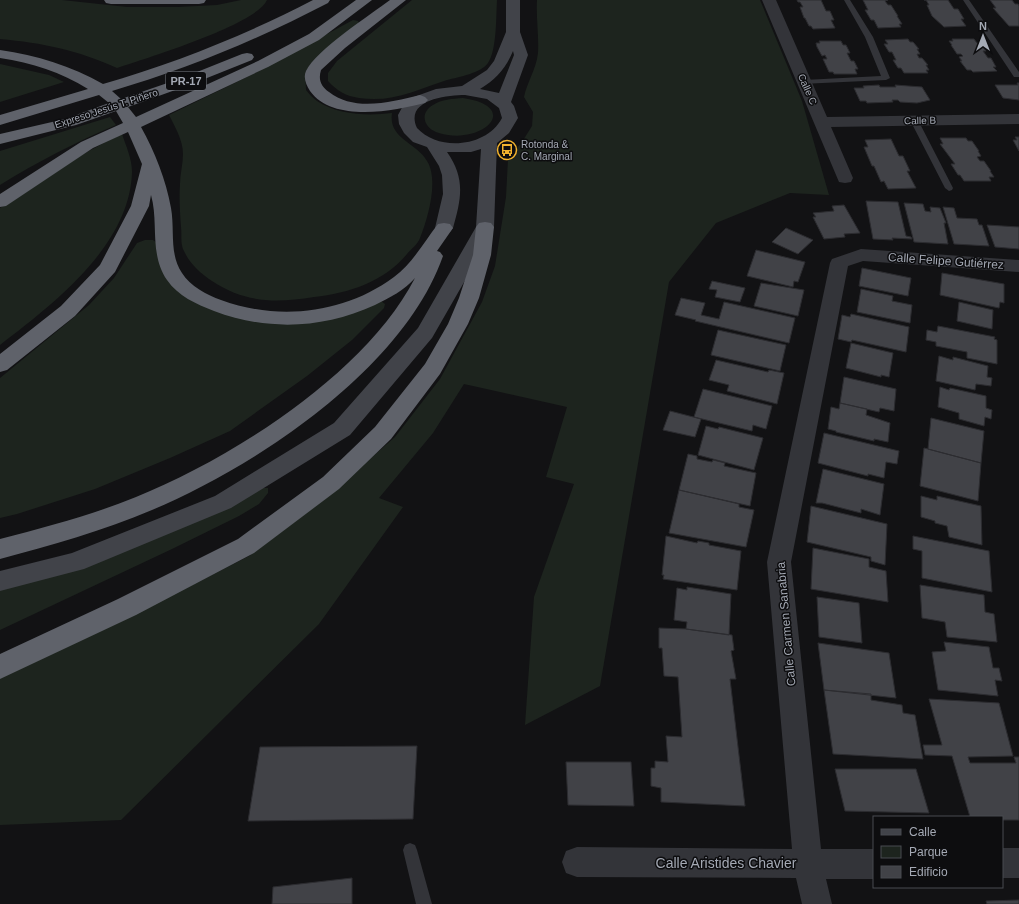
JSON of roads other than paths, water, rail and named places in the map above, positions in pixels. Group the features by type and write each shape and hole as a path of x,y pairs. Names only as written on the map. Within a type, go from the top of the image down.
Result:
{"highway":[{"path":"111,0 199,0"},
{"name":"Expreso Jesús T. Piñero","path":"0,120 130,81 212,51 278,24 322,0"},
{"path":"0,202 43,172 87,145 190,99 263,64 314,37 364,0"},
{"name":"Expreso Jesús T. Piñero","path":"0,139 70,122 187,81 285,42 364,0"},
{"path":"399,0 334,50 319,64 314,70 313,82 316,89 328,99 349,106 385,107 420,100"},
{"path":"0,54 29,58 65,70 112,98 126,115 150,161 158,183 163,210 164,247 167,262 174,276 185,289 202,299 236,313 254,317 277,319 302,318 347,310 364,303 401,282 415,268 444,228"},
{"path":"0,365 68,311 108,268 140,206 150,161"},
{"path":"0,667 127,607 246,546 331,483 382,433 433,369 458,324 469,298 482,255 485,227"},
{"path":"0,549 99,520 140,505 223,464 252,447 320,400 374,349 401,316 417,293 432,261 444,228"}],"street":[{"path":"503,103 521,55 513,32 513,0"},
{"name":"Calle C","path":"769,0 845,178"},
{"path":"465,90 488,78 500,66 513,32"},
{"path":"465,90 488,94 503,103 510,115 507,127 498,137 477,146 456,148 434,145 415,136 407,125 406,118 412,106 420,100 440,92 465,90"},
{"name":"Calle B","path":"822,122 1019,119"},
{"path":"0,581 75,562 223,502 342,429 425,333 485,227 489,142"},
{"path":"434,145 449,166 452,182 450,204 444,228"},
{"name":"Calle Carmen Sanabria","path":"817,904 808,864 779,562 839,263 861,255 872,256"},
{"name":"Calle Felipe Gutiérrez","path":"872,256 1019,266"},
{"name":"Calle Aristides Chavier","path":"577,862 873,864"},
{"path":"1003,863 1019,863"}],"lane":[{"path":"804,82 886,78 869,36 847,0"},
{"path":"966,0 1017,75 1019,75"},
{"path":"914,120 950,188"},
{"path":"410,850 424,904"}],"place":[{"name":"Rotonda & C. Marginal","path":"507,150"}]}
